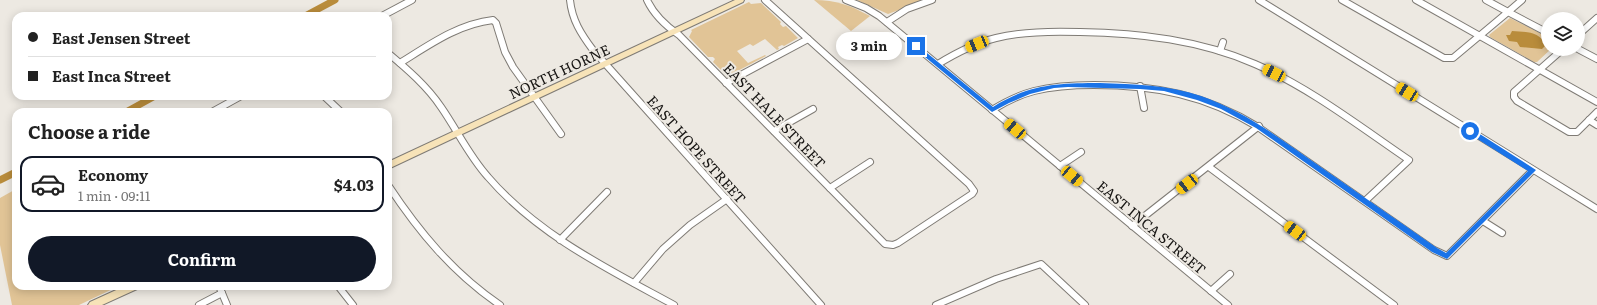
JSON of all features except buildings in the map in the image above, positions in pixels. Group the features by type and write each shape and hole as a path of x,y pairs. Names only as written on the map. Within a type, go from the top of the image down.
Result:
{"street":[{"path":"390,12 412,0"},
{"name":"EAST HOPE STREET","path":"570,0 570,12 581,34 605,64 822,305"},
{"name":"EAST HALE STREET","path":"647,0 649,6 674,32 679,35 882,242 889,246 898,243 969,197 974,191 969,184 808,39"},
{"name":"NORTH HORNE","path":"392,164 741,0"},
{"path":"726,83 808,39 765,0"},
{"name":"EAST INCA STREET","path":"846,0 866,8 887,22 1228,305"},
{"path":"887,22 907,10 932,0"},
{"path":"1260,0 1597,209"},
{"path":"1342,0 1444,58 1453,58 1522,0"},
{"path":"1416,0 1597,102"},
{"path":"1486,0 1541,29"},
{"path":"1585,29 1597,18"},
{"path":"400,63 446,35 470,24 493,20 496,23 505,52 513,67 561,134"},
{"path":"938,64 962,50 996,38 1025,33 1061,30 1172,38 1220,51 1255,63 1289,81 1409,160 1365,201"},
{"path":"1220,51 1224,42"},
{"path":"1585,53 1597,59"},
{"path":"392,56 422,84 440,107 456,134 487,177 521,211 560,240 674,305"},
{"path":"1556,56 1514,92 1514,97 1517,101 1569,132 1577,132 1597,112"},
{"path":"992,110 1020,95 1054,86 1140,86 1164,89 1199,98 1223,108 1258,126 1434,250 1447,256 1533,170"},
{"path":"1140,86 1144,108"},
{"path":"222,107 234,100"},
{"path":"328,100 337,108"},
{"path":"774,132 813,109"},
{"path":"1589,120 1597,124"},
{"path":"1132,226 1209,167 1258,126"},
{"path":"1060,166 1080,152"},
{"path":"830,188 870,162"},
{"path":"1209,167 1394,305"},
{"path":"392,191 415,226 435,250 452,267 500,305"},
{"path":"560,240 606,192"},
{"path":"634,283 669,244 690,225 727,199"},
{"path":"1483,221 1502,233"},
{"path":"936,305 996,279 1041,264 1085,305"},
{"name":"EAST INCA STREET","path":"1211,291 1230,274"},
{"path":"93,305 125,290"},
{"path":"220,290 227,305"},
{"path":"341,290 353,305"},
{"path":"199,305 222,294"}],"shaded area":[{"path":"814,0 843,4 870,16 851,31"},
{"path":"857,0 926,0 888,14"},
{"path":"749,2 751,4 761,3 781,22 780,24 783,27 786,26 798,38 784,46 782,45 778,47 779,49 777,50 765,39 753,46 750,44 737,51 748,63 765,55 766,56 730,75 726,75 713,62 715,59 713,57 708,57 689,37 692,31 691,30"},
{"path":"1510,18 1541,34 1541,56 1543,56 1537,62 1534,62 1490,37 1489,35"},
{"path":"1512,31 1532,33 1541,38 1541,49 1520,47 1517,42 1509,41 1506,35 1510,35"},
{"path":"12,191 12,290 111,290 79,305 12,305 0,245 0,198"}],"waterway":[{"path":"312,12 335,0"},
{"path":"133,108 148,100"},
{"path":"0,180 12,174"}],"route":[{"path":"916,46 992,110 1007,101 1028,92 1042,88 1068,85 1140,86 1164,89 1199,98 1223,108 1258,126 1434,250 1447,256 1533,170 1470,131"}]}
